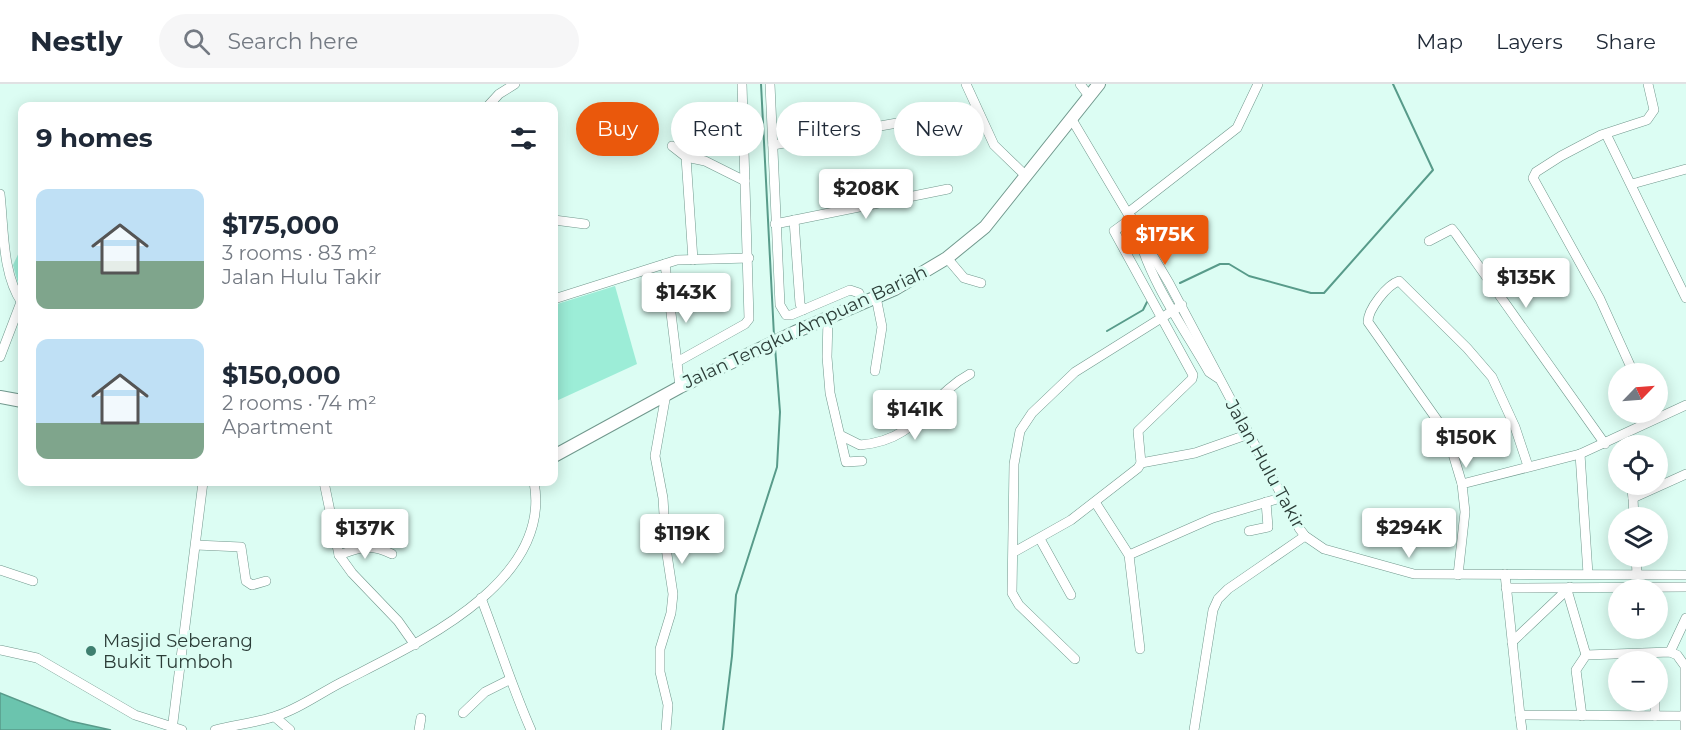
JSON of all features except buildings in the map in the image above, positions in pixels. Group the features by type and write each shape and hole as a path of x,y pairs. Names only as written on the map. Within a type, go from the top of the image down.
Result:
{"main road":[{"name":"Jalan Tengku Ampuan Bariah","path":"558,454 666,394 795,332 876,297 947,258 985,227 1099,84"},
{"path":"1,398 18,400"}],"street":[{"path":"492,102 499,94 515,84"},
{"path":"676,362 746,324 749,319 749,258 742,84"},
{"path":"770,84 780,305 786,315 850,290 860,293 863,303"},
{"path":"966,84 973,102"},
{"path":"1080,84 1089,96"},
{"path":"1141,463 1138,430 1192,379 1193,375 1114,231 1237,128 1258,84"},
{"path":"1629,363 1600,299 1533,178 1536,172 1556,159 1606,134 1653,116 1654,102 1648,84"},
{"name":"Jalan Hulu Takir","path":"1071,118 1131,215 1182,305 1216,368 1218,378 1305,536 1324,549 1414,574 1686,574"},
{"path":"773,145 894,124"},
{"path":"984,125 994,145 1025,175"},
{"path":"1606,134 1686,298"},
{"path":"693,260 686,157 705,161 745,181"},
{"path":"1632,184 1686,169"},
{"path":"775,224 948,189"},
{"path":"0,195 9,268 18,292"},
{"path":"794,220 800,304 803,310"},
{"path":"558,221 585,224"},
{"path":"1137,228 1146,259 1173,310 1209,372 1218,378"},
{"path":"1430,241 1452,229 1605,444"},
{"path":"558,298 665,264 693,260 749,258"},
{"path":"947,258 964,278 981,283"},
{"path":"665,264 680,387"},
{"path":"1458,574 1465,526 1462,484 1447,434 1368,322 1368,315 1384,293 1399,281 1467,348 1492,377 1515,426 1528,466"},
{"path":"875,371 882,327 876,297"},
{"path":"1075,659 1014,598 1012,586 1014,464 1020,431 1032,413 1076,372 1182,305"},
{"path":"0,357 18,312"},
{"path":"828,318 826,357 830,393 846,462 862,462"},
{"path":"840,435 860,445 897,436 912,427 957,381 969,374"},
{"path":"666,394 655,456 663,498 666,548 673,594 669,621 660,649 660,672 668,705 666,730"},
{"path":"1668,412 1686,405"},
{"path":"1462,484 1580,454 1605,444 1643,423"},
{"path":"1014,552 1095,502 1141,463 1195,453 1249,434"},
{"path":"1580,454 1588,574"},
{"path":"1633,498 1686,474"},
{"path":"0,650 37,658 135,715 176,729 203,486"},
{"path":"325,486 339,555 352,573 398,621 415,645"},
{"path":"215,730 275,717 415,645 446,626 481,598 508,571 524,548 532,526 535,486"},
{"path":"1633,495 1633,507"},
{"path":"1129,555 1213,518 1284,497"},
{"path":"1095,502 1129,555 1140,649"},
{"path":"1249,531 1268,527 1266,502"},
{"path":"1194,730 1212,616 1218,599 1228,589 1305,536"},
{"path":"1040,538 1071,595"},
{"path":"196,545 241,547 246,581 252,585 266,581"},
{"path":"339,555 365,546 376,546 392,554"},
{"path":"1637,567 1637,574"},
{"path":"0,570 33,581"},
{"path":"1505,574 1522,730"},
{"path":"1506,588 1686,587"},
{"path":"1512,642 1568,588"},
{"path":"1568,588 1586,655 1576,670 1582,716"},
{"path":"481,598 497,639 509,680 531,730"},
{"path":"1685,730 1685,666 1677,655 1670,652 1686,618"},
{"path":"1586,655 1608,656"},
{"path":"463,713 485,692 509,680"},
{"path":"1655,711 1655,716"},
{"path":"1520,716 1685,716"},
{"path":"275,717 290,730"},
{"path":"419,730 421,718"}],"shaded area":[{"path":"18,254 18,283 13,265"},
{"path":"615,286 637,364 558,400 558,304"},
{"path":"0,693 70,721 111,730 0,730"}],"waterway":[{"path":"761,84 774,336"},
{"path":"1180,283 1220,264 1229,264 1249,276 1311,293 1324,293 1433,170 1393,84"},
{"path":"1107,331 1143,310 1147,302"},
{"path":"723,730 732,656 736,595 777,467 780,412 775,347"}],"place":[{"name":"Masjid Seberang Bukit Tumboh","path":"91,651"}]}
